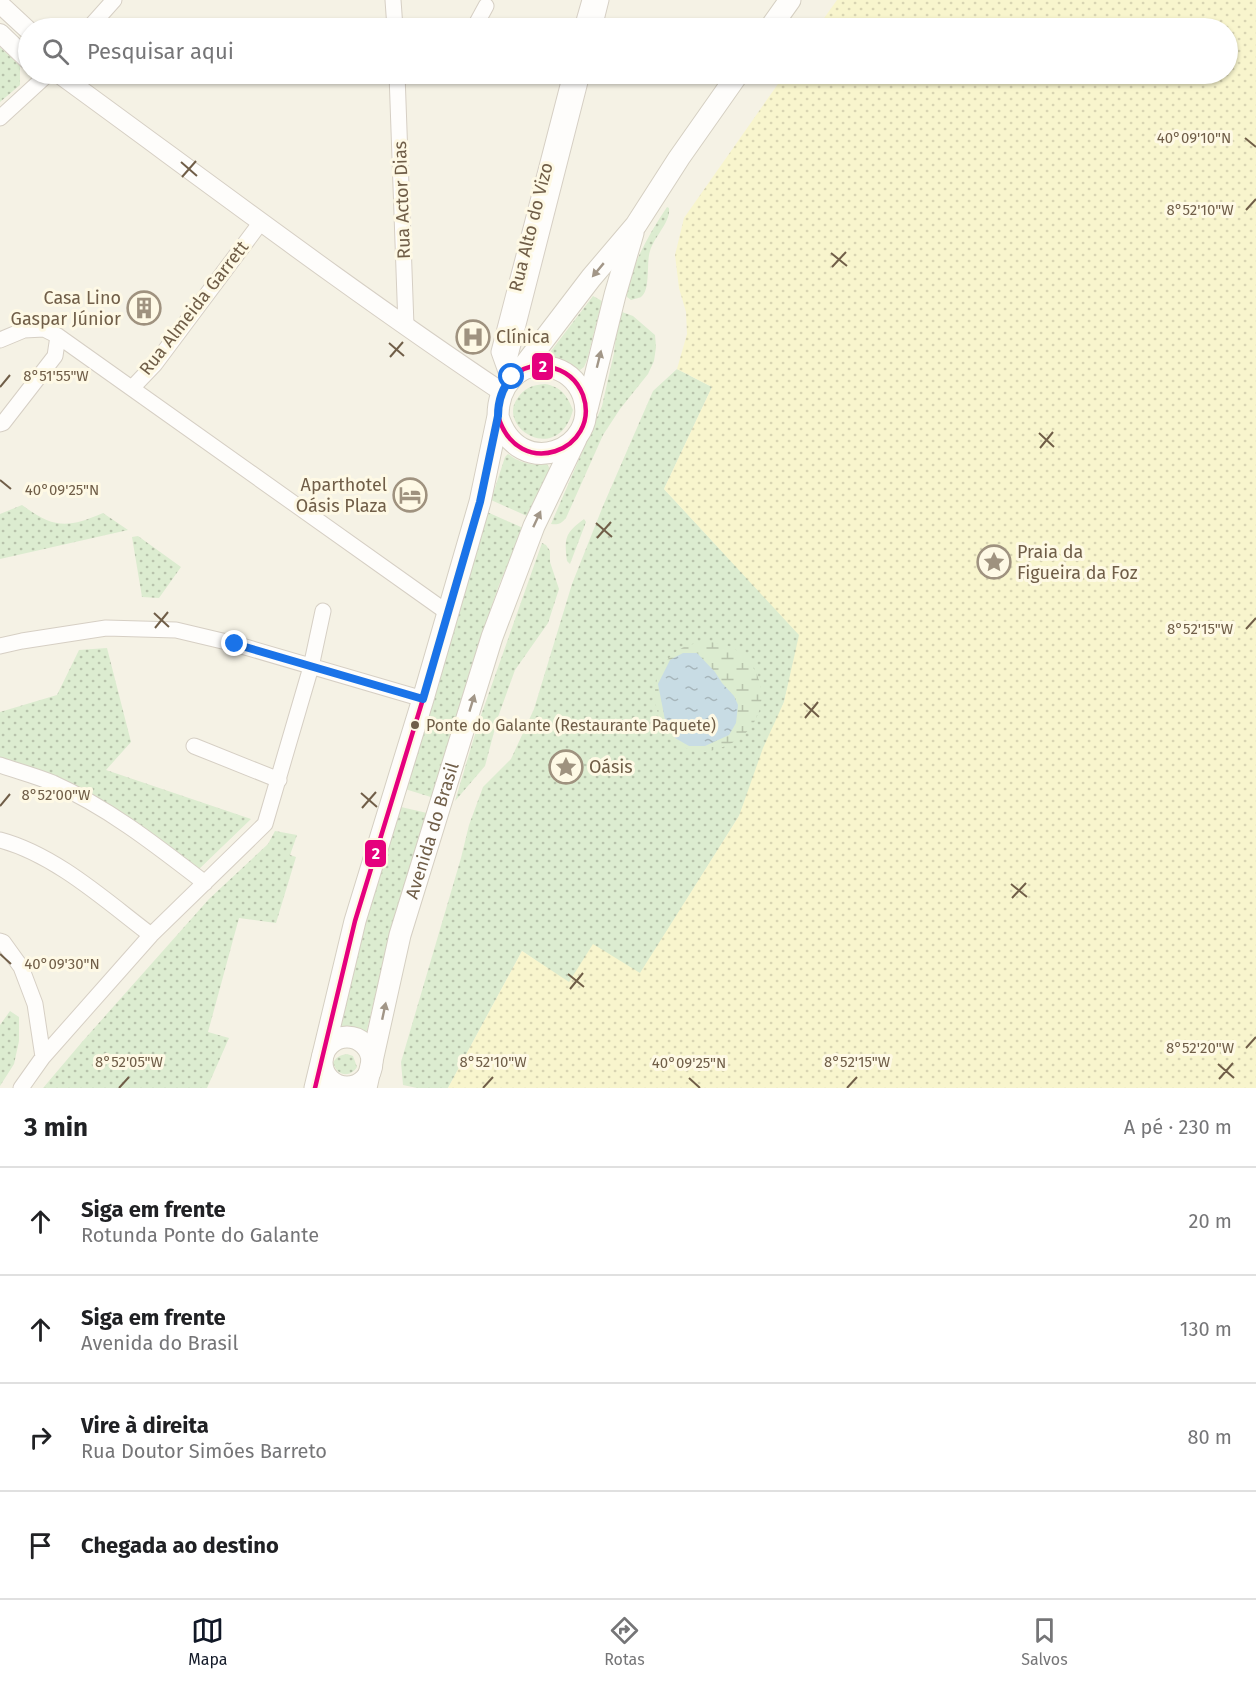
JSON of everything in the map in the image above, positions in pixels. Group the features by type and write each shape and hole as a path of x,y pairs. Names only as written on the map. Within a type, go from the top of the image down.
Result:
{"main road":[{"path":"777,18 790,0"},
{"path":"315,1088 355,921 480,502 498,416 498,403 511,380 636,225 731,84"},
{"name":"Avenida do Brasil","path":"369,1078 400,935 492,637 534,526 582,424 615,295 636,225"},
{"path":"498,416 510,440 520,448 533,453 559,450 570,443 582,424 585,402 580,388 572,378 560,370 547,366 533,367 511,380"},
{"path":"350,1037 363,1043 368,1048 372,1059 369,1078 359,1084 342,1086 328,1077 324,1070 323,1056 330,1044 350,1037"}],"street":[{"path":"98,18 114,0"},
{"path":"393,0 394,18"},
{"path":"585,18 590,0"},
{"path":"596,18 601,0"},
{"path":"0,4 18,21"},
{"path":"479,18 486,6"},
{"path":"0,33 18,50"},
{"path":"0,118 37,84"},
{"path":"73,84 406,326 511,380 510,356 579,84"},
{"name":"Rua Actor Dias","path":"397,84 406,326"},
{"name":"Rua Alto do Vizo","path":"511,380 499,352 568,84"},
{"name":"Rua Almeida Garrett","path":"0,340 24,330 44,329 58,336 132,388 154,364 261,222"},
{"path":"0,424 55,356 58,336"},
{"path":"132,388 448,613"},
{"path":"21,1088 44,1058 151,935 265,824 311,667 323,611"},
{"path":"0,646 106,628 176,630 235,644 423,699"},
{"path":"194,746 279,780"},
{"path":"0,765 53,783 94,805 126,824 205,883"},
{"path":"0,840 16,844 70,873 151,935"},
{"path":"0,941 21,967 28,985 35,1004 44,1058"}],"green space":[{"path":"0,47 18,64 18,84 20,85 0,102"},
{"path":"667,207 669,213 667,219 650,251 646,288 641,297 631,300 625,293 637,259"},
{"path":"593,296 602,301 587,360 580,370 574,369 551,357 551,351"},
{"path":"622,312 633,316 655,335 654,361 648,374 603,435 566,518 559,524 551,524 602,406 614,353 618,317"},
{"path":"677,369 712,387 664,489 800,635 784,702 739,816 640,974 569,983 522,951 448,1088 417,1088 403,1085 401,1062 469,825 483,787 511,759 534,709 572,584 603,506 653,391"},
{"path":"545,384 563,392 573,410 565,427 555,436 543,439 522,430 515,421 513,410 517,399 526,390 532,386"},
{"path":"508,454 526,463 547,464 550,469 527,516 491,500"},
{"path":"22,505 43,518 61,524 80,521 103,513 128,530 0,559 0,514"},
{"path":"487,512 523,528 499,585 471,666 434,798 405,789"},
{"path":"584,519 586,522 570,564 566,553 567,537 569,532"},
{"path":"138,536 181,567 159,598 142,597 132,537"},
{"path":"542,543 550,551 550,562 559,589 548,623 515,670 498,717 485,766 455,801 479,721"},
{"path":"700,642 724,645 738,651 754,669 761,694 761,706 757,717 742,736 731,743 706,752 691,750 672,738 660,719 655,699 657,679 666,661 682,648","holes":["715,672 738,705 736,721 729,736 666,725 661,699"]},
{"path":"107,648 131,742 106,770 251,819 196,872 130,822 0,762 0,712 57,695 79,650"},
{"path":"401,807 427,813 392,927 366,1034 361,1034 355,1028 337,1030 366,922"},
{"path":"275,831 297,835 290,855 296,857 276,923 239,918 208,1032 229,1038 207,1088 43,1088 209,899 268,844"},
{"path":"10,1011 19,1017 19,1041 14,1064 0,1086 0,1025"},
{"path":"347,1054 353,1056 357,1067 351,1073 344,1074 337,1071 333,1063 338,1057"}],"sand":[{"name":"Praia da Figueira da Foz","path":"837,0 1256,0 1256,1088 448,1088 522,951 569,982 593,944 640,973 739,816 763,748 784,702 799,635 664,489 712,387 677,369 687,334 686,312 679,288 675,255 684,218 778,84 1238,84 1238,18 824,18"}],"water":[{"path":"683,653 697,653 734,696 738,705 736,723 729,735 705,746 689,746 675,738 666,725 658,684 670,660"}],"transit line":[{"name":"2","path":"315,1088 355,921 480,502 502,395 506,386 519,372 538,366 555,368 570,376 577,385 583,395 586,414 581,431 570,443 555,451 539,453 522,449 508,437 498,416"}],"place":[{"name":"Casa Lino Gaspar Júnior","path":"144,308"},
{"name":"Clínica","path":"473,337"},
{"name":"Aparthotel Oásis Plaza","path":"410,495"},
{"name":"Praia da Figueira da Foz","path":"994,562"},
{"name":"Ponte do Galante (Restaurante Paquete)","path":"415,725"},
{"name":"Oásis","path":"566,767"}],"route":[{"path":"235,644 423,699 480,502 498,416 498,403 512,377"}]}
